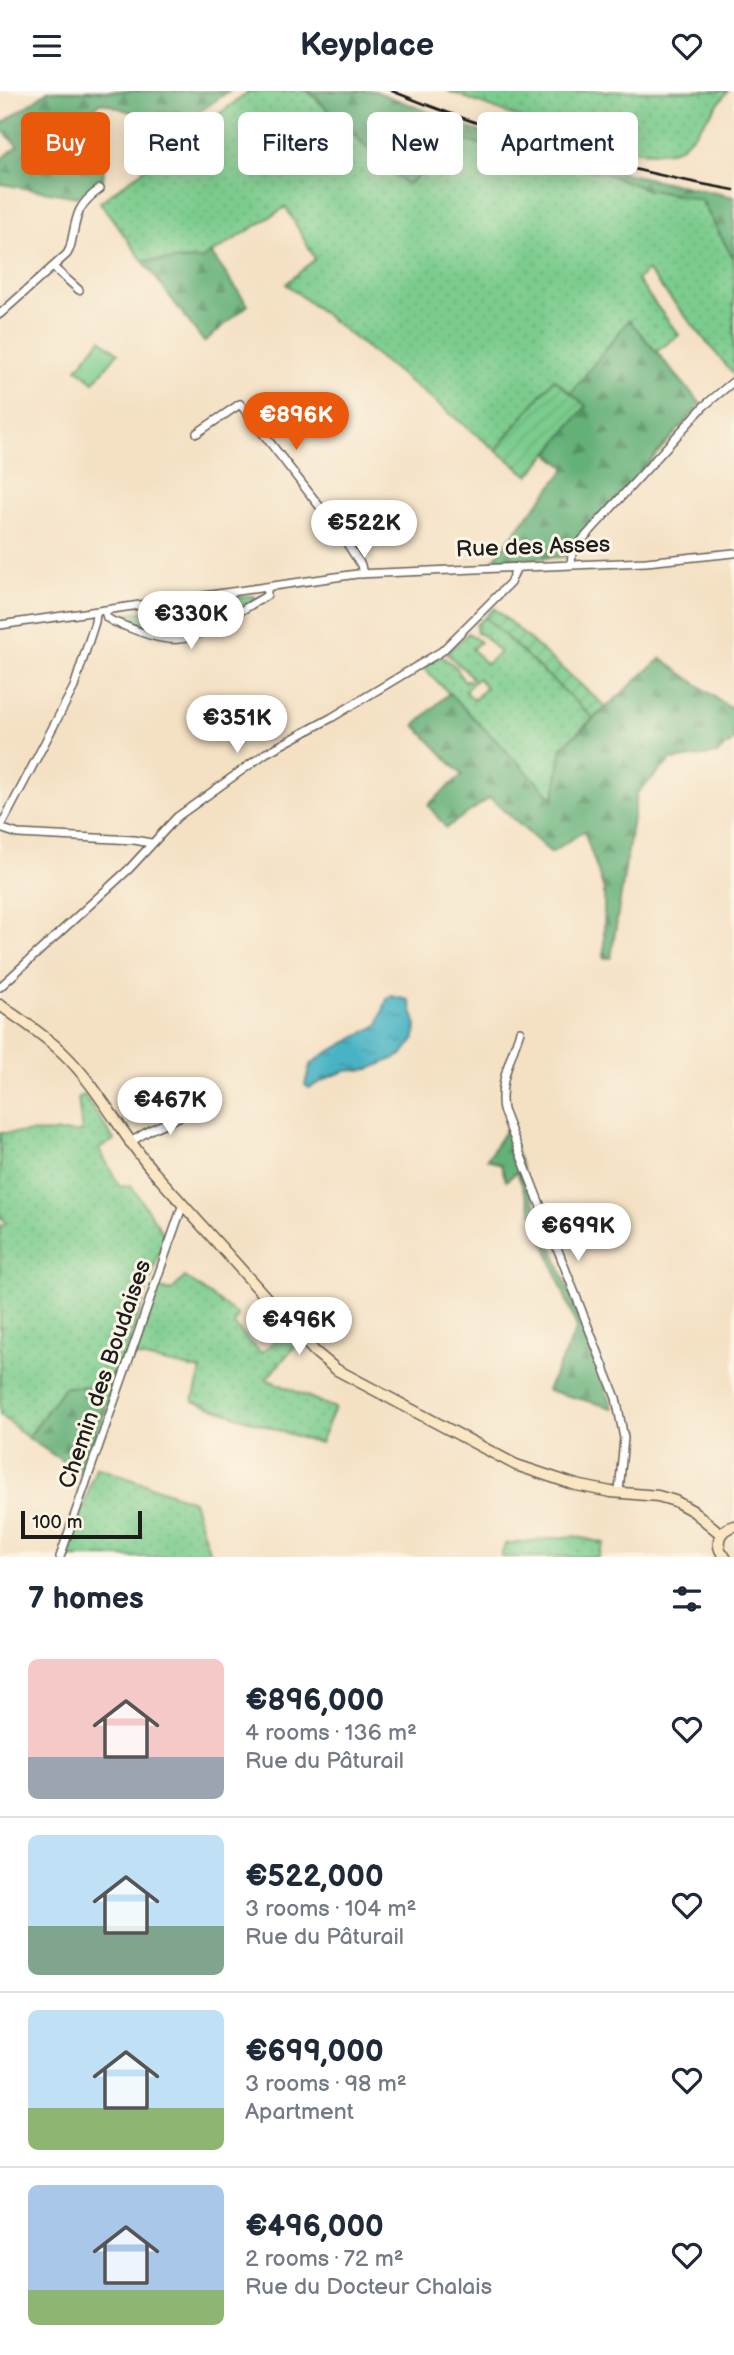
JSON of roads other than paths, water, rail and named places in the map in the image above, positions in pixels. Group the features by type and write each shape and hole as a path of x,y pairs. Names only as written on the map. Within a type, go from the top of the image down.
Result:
{"main road":[{"path":"0,1005 65,1055 86,1079 129,1143 314,1350 337,1370 516,1465 576,1485 658,1496 675,1501 693,1511 721,1534"},
{"path":"723,1556 719,1545 721,1534 734,1526"}],"street":[{"path":"0,314 71,248 80,207 100,189"},
{"path":"53,267 79,290"},
{"path":"571,564 572,554 583,539 704,405 734,381"},
{"path":"197,433 240,404 341,534 361,565 363,574"},
{"name":"Rue des Asses","path":"0,625 363,574 646,562 734,553"},
{"path":"0,987 129,869 177,817 266,753 331,718 442,651 510,583 517,567"},
{"path":"105,611 107,618 114,622 163,637 182,639 205,630 263,598 267,595 267,587"},
{"path":"96,612 96,622 74,687 0,828 18,834 151,843"},
{"path":"520,1031 500,1096 616,1398 624,1438 619,1492"},
{"path":"129,1143 150,1130 199,1108"},
{"name":"Chemin des Boudaises","path":"60,1557 183,1204"}],"water":[{"path":"391,996 409,1000 416,1023 415,1038 402,1055 370,1069 345,1071 309,1088 305,1085 310,1065 378,1025 387,999"}],"railway":[{"path":"392,91 518,137 647,172 734,190"}]}
